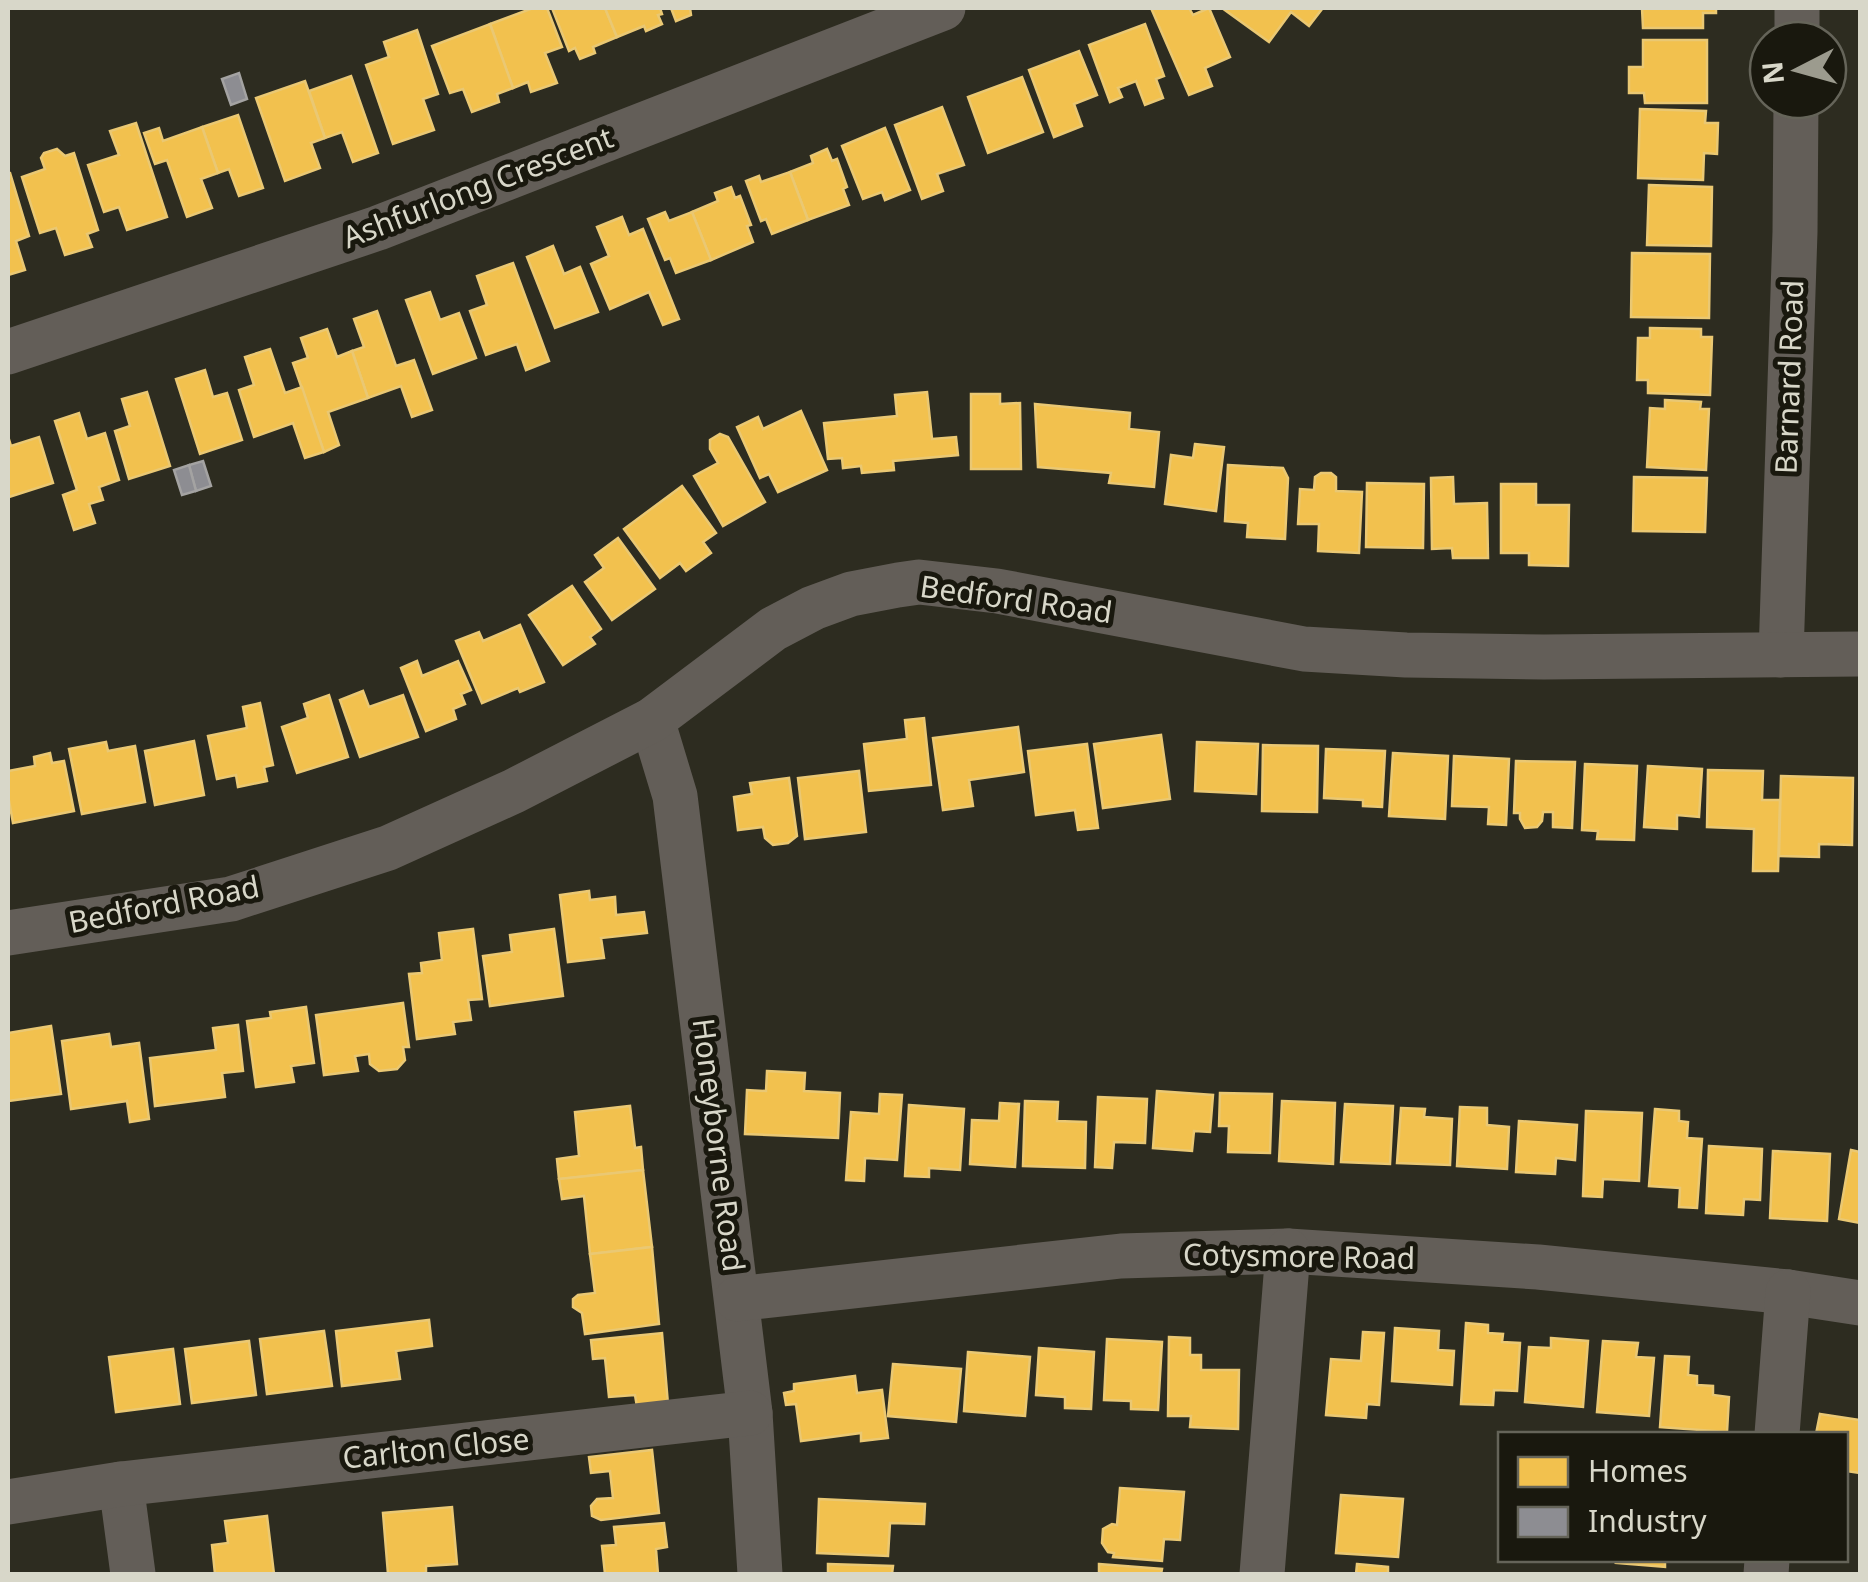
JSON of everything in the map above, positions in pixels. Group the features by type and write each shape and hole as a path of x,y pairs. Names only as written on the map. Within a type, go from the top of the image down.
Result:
{"street":[{"name":"Ashfurlong Crescent","path":"8,352 378,228 944,8"},
{"name":"Barnard Road","path":"1781,654 1796,120"},
{"name":"Bedford Road","path":"8,933 232,898 388,848 514,791 652,720 774,629 800,615 851,594 919,582 997,591 1304,649 1544,658 1860,654"},
{"name":"Honeyborne Road","path":"652,720 675,796 750,1413 760,1574"},
{"name":"Cotysmore Road","path":"737,1300 1121,1256 1288,1251 1538,1267 1788,1292 1860,1304"},
{"path":"1262,1574 1288,1251"},
{"path":"1777,1432 1788,1292"},
{"name":"Carlton Close","path":"8,1502 121,1484 750,1413"},
{"path":"121,1484 133,1574"}],"building: Homes":[{"path":"533,8 547,8 562,47 545,53 557,83 531,92 528,82 513,88 490,24"},
{"path":"552,8 605,8 617,37 593,47 595,53 580,59 575,48 569,51"},
{"path":"605,8 660,8 662,24 646,31 644,26 617,37"},
{"path":"671,8 690,8 691,15 676,21"},
{"path":"1151,8 1189,8 1193,15 1209,8 1230,57 1205,68 1212,86 1189,95"},
{"path":"1222,8 1322,9 1309,26 1291,12 1269,42"},
{"path":"1642,8 1716,8 1716,13 1703,13 1703,28 1643,28"},
{"path":"490,24 513,88 497,94 499,102 472,112 463,89 450,93 432,46"},
{"path":"1145,24 1164,76 1156,79 1163,98 1145,105 1136,81 1118,88 1122,97 1110,102 1089,45"},
{"path":"417,30 438,94 423,99 434,130 393,144 366,65 389,57 384,42"},
{"path":"1643,40 1707,40 1707,103 1645,103 1644,93 1629,93 1629,67 1643,67"},
{"path":"1079,51 1097,95 1074,104 1082,126 1054,137 1029,70"},
{"path":"351,76 378,153 353,162 342,132 325,138 309,91"},
{"path":"1022,77 1043,132 988,153 968,97"},
{"path":"305,81 325,138 311,143 320,168 285,181 256,98"},
{"path":"942,107 964,165 937,174 943,191 922,199 895,125"},
{"path":"1640,109 1706,111 1705,123 1718,123 1717,154 1704,153 1703,180 1638,178"},
{"path":"238,115 263,188 239,196 229,169 218,173 202,127"},
{"path":"136,123 167,217 127,230 119,207 104,212 88,165 119,155 110,131"},
{"path":"202,127 218,173 201,179 212,208 187,217 167,160 155,164 144,133 159,128 163,141"},
{"path":"885,128 910,190 885,200 882,192 863,199 842,146"},
{"path":"57,149 65,156 74,153 98,230 87,234 92,247 65,255 56,228 40,233 22,177 45,169 41,158 44,153"},
{"path":"827,149 832,161 837,159 849,205 808,220 790,172 813,163 811,156"},
{"path":"8,172 29,236 16,241 25,270 8,275"},
{"path":"790,172 808,220 772,234 766,219 761,221 746,181 759,176 761,182"},
{"path":"1649,185 1712,187 1711,246 1647,245"},
{"path":"731,187 735,198 740,196 753,242 711,260 692,212 718,201 715,193"},
{"path":"665,212 669,221 692,212 711,260 676,273 670,258 665,260 648,219"},
{"path":"622,217 629,235 643,229 679,319 663,325 649,292 610,309 591,264 609,256 597,227"},
{"path":"553,246 564,274 580,267 598,312 555,328 527,257"},
{"path":"1632,253 1710,254 1709,318 1631,317"},
{"path":"513,263 549,361 526,370 517,344 486,355 470,311 487,305 477,276"},
{"path":"430,292 440,320 459,313 476,358 433,374 406,300"},
{"path":"377,311 396,366 414,360 432,410 412,417 401,386 368,398 352,351 364,347 354,319"},
{"path":"1650,328 1701,329 1701,337 1712,337 1710,395 1648,393 1648,380 1637,380 1638,338 1650,338"},
{"path":"327,329 337,357 352,351 368,398 328,412 339,445 324,452 293,363 308,358 301,338"},
{"path":"270,349 285,393 302,387 324,452 305,458 293,423 254,437 239,390 254,385 245,357"},
{"path":"205,370 213,397 227,393 242,440 200,454 176,379"},
{"path":"147,392 170,466 129,479 115,431 130,426 122,399"},
{"path":"927,392 932,439 956,437 958,455 893,461 894,470 862,473 861,466 843,468 842,458 828,459 824,423 897,416 895,395"},
{"path":"971,394 1000,394 1000,404 1020,403 1021,469 971,469"},
{"path":"1665,400 1701,402 1700,409 1709,409 1706,470 1647,467 1650,408 1665,409"},
{"path":"1035,404 1130,413 1129,429 1159,432 1154,487 1109,483 1111,473 1038,467"},
{"path":"801,411 827,470 778,492 769,474 760,478 737,427 758,417 763,429"},
{"path":"79,413 87,439 105,433 119,480 99,487 103,500 89,504 95,523 74,530 63,495 77,490 55,421"},
{"path":"720,434 728,437 765,502 723,526 694,476 718,463 710,440"},
{"path":"8,436 11,446 39,437 53,483 9,497"},
{"path":"1195,444 1224,447 1216,511 1165,504 1171,455 1193,458"},
{"path":"1228,465 1283,468 1288,478 1285,539 1247,537 1248,523 1225,521"},
{"path":"1321,473 1336,477 1336,491 1362,492 1359,553 1318,551 1319,524 1298,524 1300,489 1314,490 1315,477"},
{"path":"1453,477 1454,504 1487,503 1488,558 1453,558 1452,548 1432,549 1431,478"},
{"path":"1634,477 1707,478 1705,532 1633,531"},
{"path":"1367,483 1424,484 1423,548 1366,547"},
{"path":"1501,484 1536,484 1536,505 1569,505 1568,566 1529,565 1529,553 1501,553"},
{"path":"682,486 716,533 703,542 711,553 686,571 680,563 660,578 624,529"},
{"path":"618,538 655,589 612,620 585,582 604,568 595,555"},
{"path":"572,586 601,629 590,637 595,644 563,665 529,615"},
{"path":"520,625 544,682 482,703 456,641 479,632 483,641"},
{"path":"417,661 422,676 458,661 471,690 461,694 465,704 453,709 456,719 426,731 401,668"},
{"path":"363,691 369,707 403,695 418,737 360,757 340,700"},
{"path":"329,695 348,757 297,773 282,727 308,718 304,704"},
{"path":"260,703 273,765 264,767 267,781 238,787 236,775 217,779 208,736 247,728 243,707"},
{"path":"924,718 931,785 869,791 864,744 907,739 905,720"},
{"path":"1018,727 1024,772 969,780 973,806 943,810 933,738"},
{"path":"1161,735 1170,799 1103,808 1094,744"},
{"path":"194,741 204,795 155,805 145,751"},
{"path":"106,742 108,751 135,746 145,802 82,814 69,749"},
{"path":"1197,742 1258,744 1256,794 1195,791"},
{"path":"1087,744 1098,828 1078,830 1075,810 1036,815 1028,751"},
{"path":"1263,745 1318,746 1317,812 1262,811"},
{"path":"1326,749 1385,751 1382,807 1363,806 1363,800 1324,798"},
{"path":"50,753 52,763 64,761 74,811 13,823 8,771 35,766 34,757"},
{"path":"1393,753 1448,756 1445,819 1389,816"},
{"path":"1454,756 1509,759 1506,825 1488,824 1489,807 1452,806"},
{"path":"1516,761 1575,762 1572,828 1553,827 1553,812 1543,812 1537,827 1525,828 1520,813 1514,813"},
{"path":"1585,764 1637,766 1634,840 1597,839 1598,831 1582,830"},
{"path":"1648,766 1702,769 1699,817 1677,815 1677,829 1644,827"},
{"path":"1708,770 1763,771 1762,800 1780,800 1778,871 1753,871 1754,829 1707,827"},
{"path":"859,771 866,832 805,839 798,778"},
{"path":"1781,776 1853,778 1852,845 1819,844 1819,857 1779,856"},
{"path":"789,778 797,836 788,843 773,845 765,838 763,827 738,830 734,797 752,794 750,783"},
{"path":"589,891 590,900 615,897 616,915 644,912 647,933 601,938 604,958 568,962 560,895"},
{"path":"473,929 482,999 468,1000 471,1020 453,1022 455,1034 417,1039 409,974 422,973 421,963 442,960 439,933"},
{"path":"554,929 563,996 490,1006 483,956 512,952 510,935"},
{"path":"403,1003 409,1047 403,1047 405,1060 397,1069 379,1071 370,1064 369,1054 355,1056 358,1071 324,1075 316,1015"},
{"path":"306,1007 314,1063 291,1066 294,1082 256,1087 247,1021 271,1018 270,1012"},
{"path":"238,1025 243,1071 222,1073 225,1097 155,1106 150,1058 216,1050 213,1028"},
{"path":"51,1026 61,1094 8,1101 8,1033"},
{"path":"109,1034 111,1047 139,1043 149,1119 130,1122 127,1101 71,1109 62,1041"},
{"path":"767,1071 805,1073 804,1091 840,1093 838,1138 745,1134 747,1090 766,1091"},
{"path":"1157,1091 1213,1095 1210,1132 1194,1131 1192,1151 1153,1148"},
{"path":"1220,1093 1272,1094 1270,1153 1228,1152 1229,1126 1219,1126"},
{"path":"880,1094 902,1095 897,1160 865,1158 864,1181 846,1180 851,1112 879,1114"},
{"path":"1098,1097 1147,1099 1145,1143 1114,1142 1112,1168 1095,1167"},
{"path":"1025,1101 1058,1102 1057,1121 1086,1122 1085,1168 1023,1166"},
{"path":"1282,1101 1335,1103 1333,1164 1279,1161"},
{"path":"1000,1103 1019,1104 1015,1167 970,1164 972,1120 999,1121"},
{"path":"1345,1104 1393,1106 1390,1164 1341,1162"},
{"path":"909,1105 964,1109 960,1170 929,1168 929,1177 905,1176"},
{"path":"630,1106 635,1148 641,1147 643,1170 559,1179 557,1159 579,1156 575,1112"},
{"path":"1460,1107 1487,1108 1487,1125 1509,1127 1507,1169 1457,1166"},
{"path":"1401,1108 1425,1109 1424,1117 1452,1119 1450,1165 1397,1163"},
{"path":"1655,1109 1679,1111 1679,1121 1688,1122 1687,1138 1702,1139 1697,1208 1679,1207 1680,1188 1649,1186"},
{"path":"1586,1111 1642,1113 1639,1181 1603,1179 1602,1197 1583,1196"},
{"path":"1519,1121 1577,1125 1575,1160 1556,1158 1555,1174 1516,1172"},
{"path":"1709,1146 1762,1149 1760,1200 1744,1199 1743,1215 1706,1213"},
{"path":"1851,1150 1860,1152 1860,1223 1839,1219"},
{"path":"1773,1151 1830,1154 1827,1221 1770,1218"},
{"path":"643,1170 652,1247 590,1254 584,1196 562,1199 559,1179"},
{"path":"652,1247 659,1324 585,1334 582,1313 573,1307 573,1299 595,1293 590,1254"},
{"path":"429,1320 432,1346 396,1351 400,1379 342,1386 336,1331"},
{"path":"1466,1323 1488,1325 1488,1333 1503,1334 1502,1342 1520,1343 1517,1391 1494,1390 1493,1405 1461,1404"},
{"path":"1395,1328 1439,1331 1438,1350 1454,1351 1452,1385 1392,1381"},
{"path":"324,1331 332,1386 267,1394 260,1339"},
{"path":"1363,1332 1384,1333 1379,1405 1367,1404 1366,1418 1326,1415 1331,1359 1361,1361"},
{"path":"662,1333 668,1404 637,1407 635,1395 609,1397 605,1358 593,1359 591,1340"},
{"path":"1169,1337 1190,1338 1190,1355 1201,1355 1201,1370 1239,1370 1238,1429 1190,1427 1191,1416 1168,1416"},
{"path":"1551,1338 1588,1341 1583,1407 1525,1402 1529,1347 1551,1348"},
{"path":"1107,1339 1162,1342 1158,1410 1131,1409 1131,1401 1104,1400"},
{"path":"249,1341 256,1395 192,1403 185,1349"},
{"path":"1603,1341 1638,1343 1636,1357 1654,1358 1649,1416 1597,1412"},
{"path":"1039,1348 1094,1352 1091,1409 1065,1408 1065,1397 1036,1395"},
{"path":"173,1349 180,1404 116,1412 109,1357"},
{"path":"968,1352 1030,1357 1025,1416 964,1411"},
{"path":"1665,1356 1689,1357 1688,1375 1697,1376 1697,1385 1713,1386 1713,1395 1729,1397 1727,1432 1660,1427"},
{"path":"893,1364 961,1369 956,1422 888,1416"},
{"path":"855,1376 857,1393 882,1390 888,1438 861,1441 861,1433 801,1441 796,1404 786,1405 784,1393 794,1391 794,1384"},
{"path":"1820,1414 1860,1420 1860,1473 1848,1471 1848,1432 1816,1432"},
{"path":"652,1450 659,1513 601,1520 592,1516 591,1506 597,1499 613,1498 610,1471 591,1473 589,1457"},
{"path":"1120,1488 1184,1492 1180,1540 1164,1539 1162,1561 1113,1557 1114,1553 1108,1552 1102,1543 1103,1529 1117,1525"},
{"path":"1341,1495 1403,1499 1398,1557 1336,1553"},
{"path":"819,1499 925,1504 924,1524 890,1523 888,1556 817,1553"},
{"path":"452,1507 457,1564 426,1566 426,1574 388,1574 383,1513"},
{"path":"267,1516 274,1574 215,1574 212,1545 228,1543 225,1521"},
{"path":"664,1523 667,1547 656,1549 658,1574 605,1574 602,1546 616,1545 614,1527"},
{"path":"1665,1562 1665,1567 1616,1563"},
{"path":"828,1564 893,1566 892,1574 828,1574"},
{"path":"1099,1564 1162,1569 1161,1574 1099,1574"},
{"path":"1357,1564 1388,1567 1388,1574 1356,1574"}],"building: Industry":[{"path":"239,73 247,99 231,105 222,79"},
{"path":"203,461 211,486 196,491 189,465"},
{"path":"189,465 196,491 182,495 174,470"}]}
